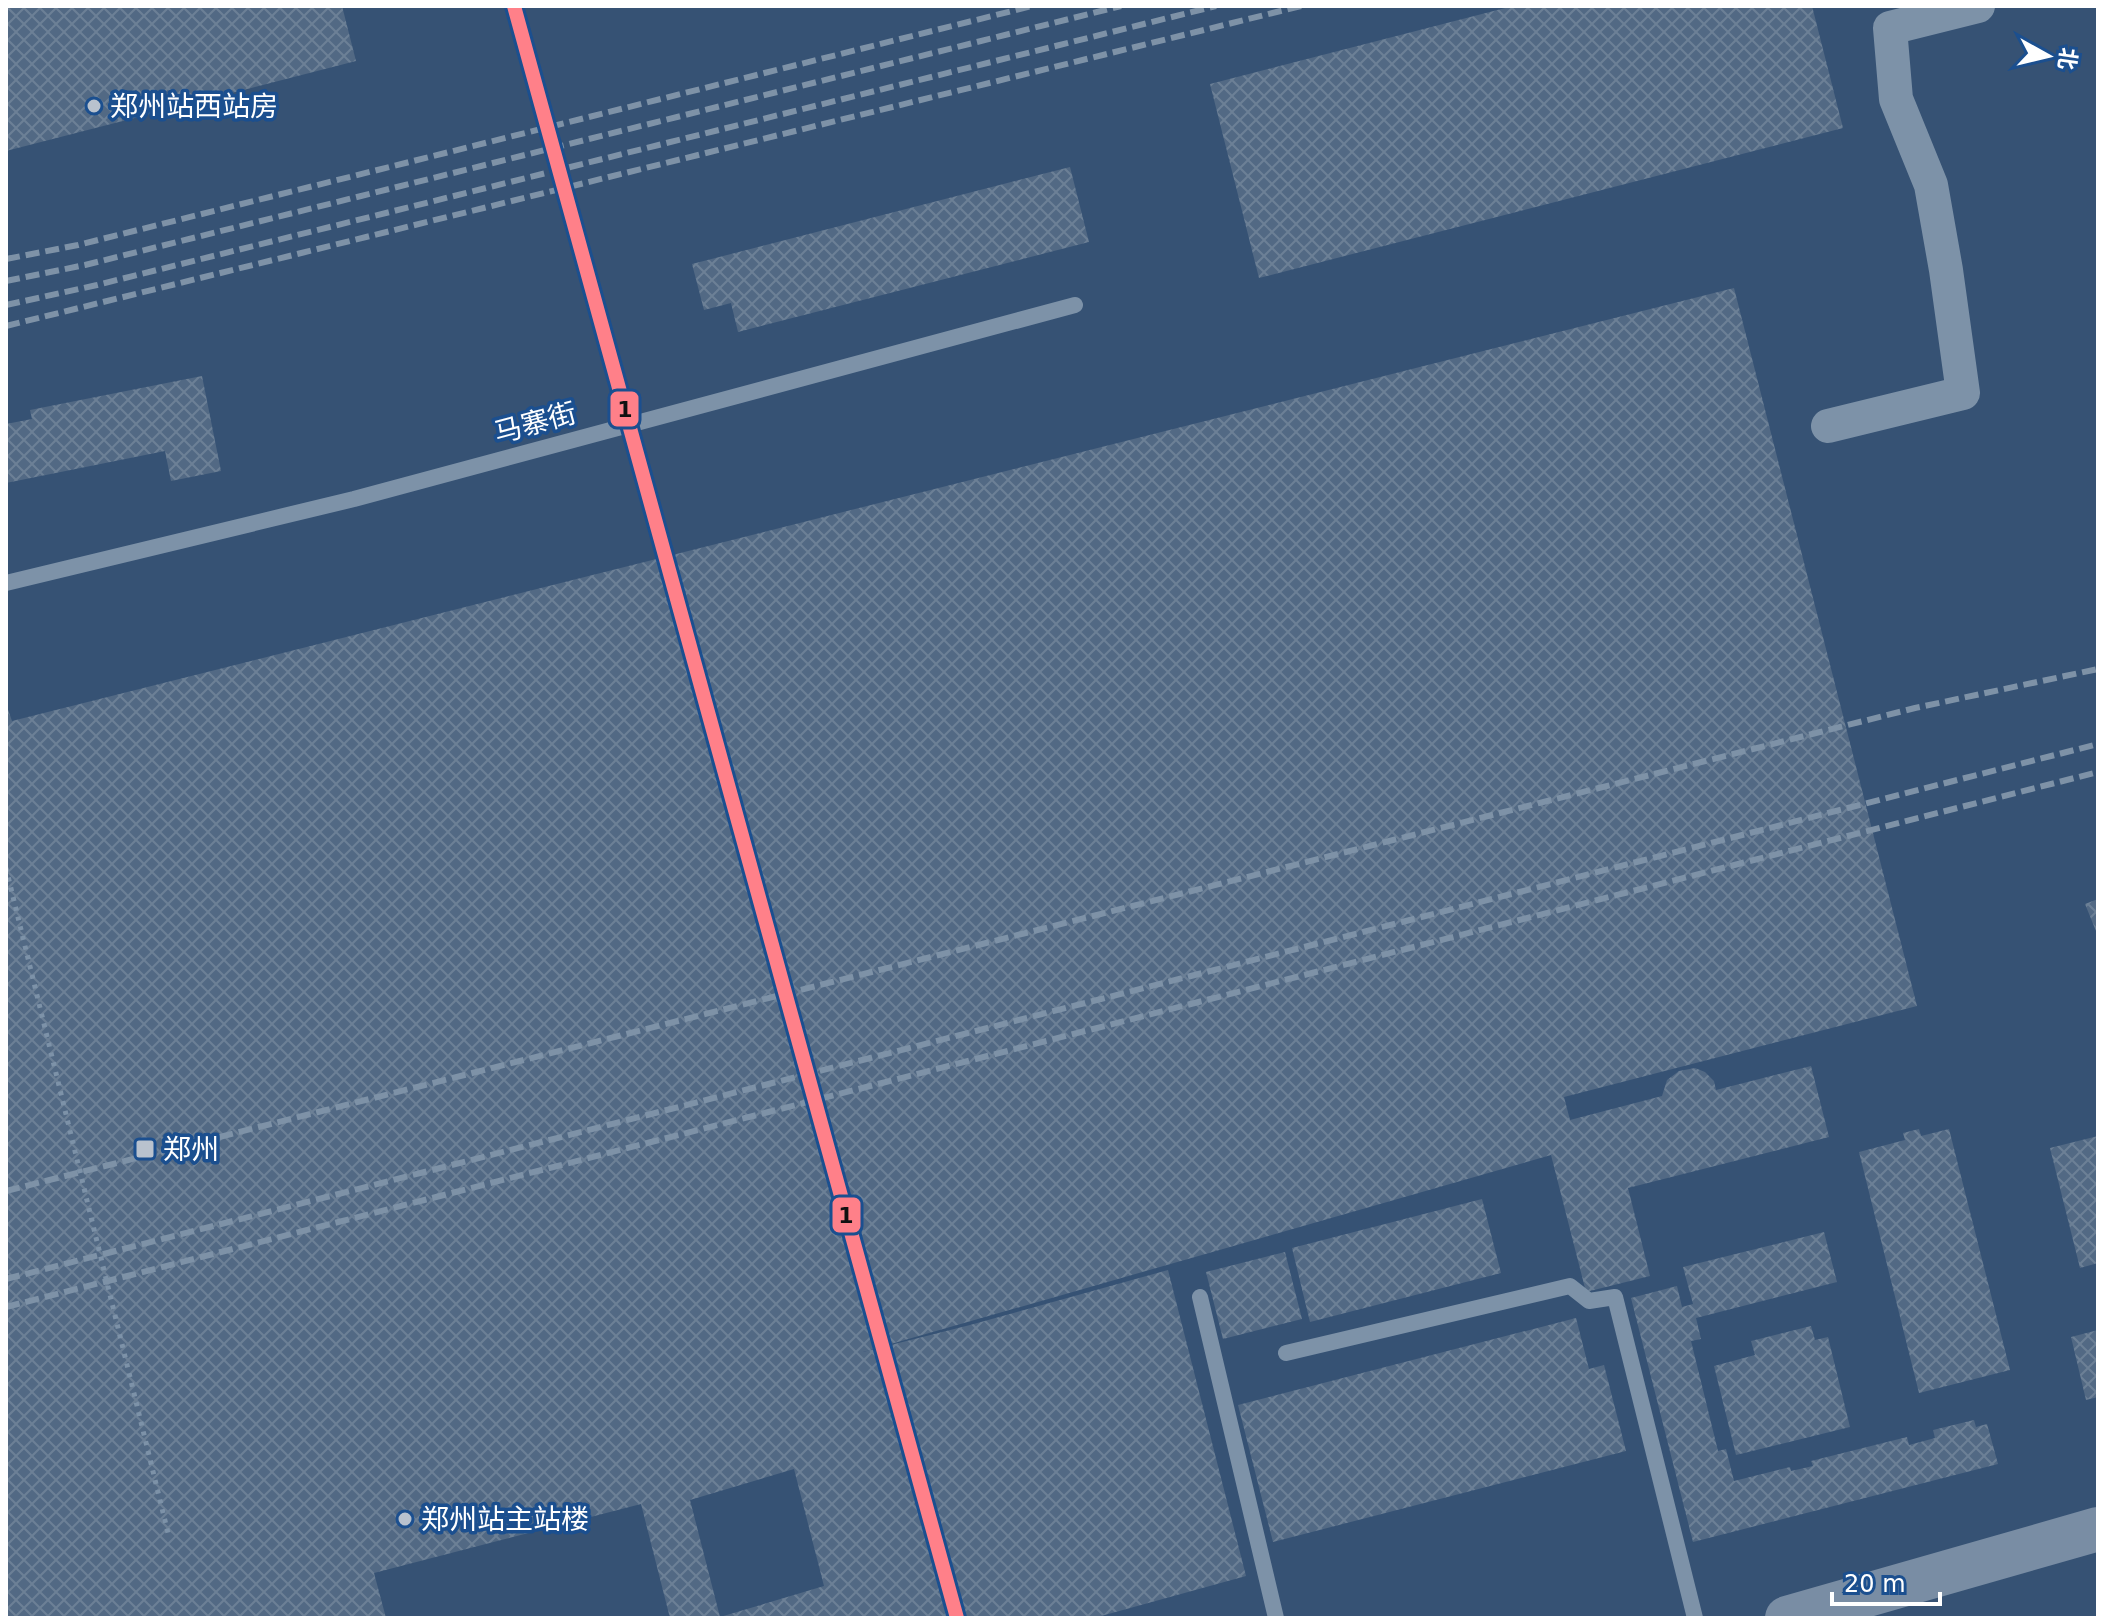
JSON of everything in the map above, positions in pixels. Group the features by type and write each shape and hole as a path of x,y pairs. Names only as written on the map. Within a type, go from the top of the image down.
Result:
{"street":[{"path":"1828,426 1963,393 1931,185 1896,99 1890,28 1978,6"},
{"path":"1787,1618 2098,1529"}],"lane":[{"name":"马寨街","path":"6,583 369,495 1075,305"},
{"path":"1286,1353 1570,1286 1589,1301 1615,1297 1695,1618"},
{"path":"1200,1297 1276,1618"}],"path":[{"path":"6,868 168,1533"}],"building":[{"name":"郑州站西站房","path":"6,6 342,6 356,61 6,151"},
{"path":"1513,6 1812,6 1843,128 1259,278 1210,84"},
{"path":"1070,167 1089,242 738,332 731,303 704,310 692,264"},
{"path":"1734,288 1917,1006 1564,1097 1570,1120 1662,1096 1667,1080 1679,1071 1695,1068 1705,1072 1714,1081 1716,1090 1811,1066 1829,1137 1628,1188 1650,1276 1586,1292 1551,1155 863,1352 1168,1270 1246,1576 1094,1618 670,1618 641,1504 374,1573 386,1618 6,1618 6,704 12,721","holes":["794,1469 824,1586 720,1617 690,1500"]},
{"path":"202,376 221,471 171,481 165,451 6,483 6,424 32,419 30,410"},
{"path":"2098,899 2098,936 2085,904"},
{"path":"1919,1129 1921,1136 1949,1129 2010,1370 1919,1393 1859,1152 1905,1140 1903,1133"},
{"path":"2098,1136 2098,1263 2080,1268 2050,1148"},
{"path":"1482,1199 1501,1273 1310,1322 1292,1248"},
{"path":"1824,1232 1837,1282 1696,1318 1701,1339 1691,1341 1718,1451 1726,1449 1734,1481 1790,1467 1791,1471 1813,1466 1811,1461 1907,1437 1909,1445 1935,1438 1933,1430 1974,1420 1976,1427 1987,1424 1998,1464 1693,1542 1631,1298 1677,1286 1682,1307 1693,1304 1683,1267"},
{"path":"1285,1252 1302,1319 1223,1339 1206,1272"},
{"path":"1576,1318 1589,1369 1604,1365 1626,1451 1273,1542 1238,1405"},
{"path":"1811,1326 1815,1340 1828,1337 1850,1427 1736,1455 1714,1366 1755,1355 1751,1341"},
{"path":"2098,1330 2098,1397 2086,1400 2071,1337"}],"railway":[{"path":"6,259 78,245 1032,6"},
{"path":"6,281 85,265 1121,6"},
{"path":"6,305 97,285 1216,6"},
{"path":"6,326 1301,6"},
{"path":"6,1191 1915,708 2098,669"},
{"path":"6,1279 2098,744"},
{"path":"6,1307 2098,772"}],"transit line":[{"name":"1","path":"514,6 957,1618"}],"place":[{"name":"郑州站西站房","path":"94,106"},
{"name":"郑州","path":"145,1149"},
{"name":"郑州站主站楼","path":"405,1519"}]}
